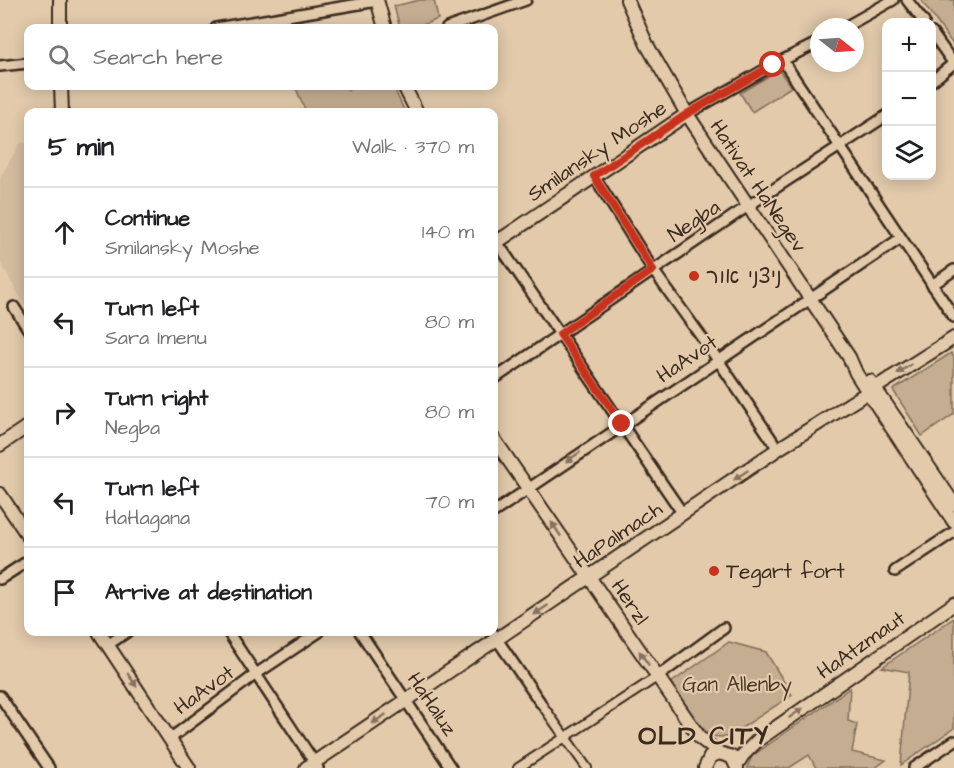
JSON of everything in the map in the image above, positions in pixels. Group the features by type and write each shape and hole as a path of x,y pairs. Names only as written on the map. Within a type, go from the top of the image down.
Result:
{"street":[{"path":"60,0 60,24"},
{"path":"239,24 377,0 384,24"},
{"path":"458,24 526,0"},
{"path":"862,18 893,0"},
{"path":"907,0 921,18"},
{"name":"Hativat HaNegev","path":"631,1 647,45 687,114 871,390 954,522"},
{"path":"936,39 954,64 936,78"},
{"name":"Smilansky Moshe","path":"498,239 687,114 810,47"},
{"path":"783,61 954,317"},
{"path":"0,66 24,64"},
{"path":"59,90 62,108"},
{"path":"406,90 415,108"},
{"name":"Negba","path":"498,376 748,206 882,119"},
{"path":"594,176 653,270 778,449"},
{"name":"HaAvot","path":"498,509 901,238"},
{"path":"498,245 683,514"},
{"path":"933,285 954,270"},
{"path":"14,307 24,323"},
{"name":"HaPalmach","path":"498,634 589,578 778,449 953,341"},
{"name":"Hativat HaNegev","path":"871,390 954,504"},
{"path":"0,445 24,429"},
{"name":"Herzl","path":"498,445 700,738 719,753 728,754 737,767"},
{"path":"0,494 24,530"},
{"path":"895,571 954,532"},
{"path":"0,579 24,564"},
{"name":"HaAtzmaut","path":"737,767 743,754 758,740 954,604"},
{"path":"518,768 657,676 724,628"},
{"path":"102,636 189,768"},
{"path":"109,644 121,636"},
{"path":"231,636 313,766"},
{"name":"HaAvot","path":"171,738 256,674 313,636"},
{"name":"HaHaluz","path":"363,636 451,768"},
{"path":"494,636 586,768"},
{"name":"HaPalmach","path":"313,766 494,636"},
{"path":"0,696 49,768"},
{"path":"914,768 954,741"},
{"path":"705,768 710,757 719,753"}],"shaded area":[{"path":"20,143 24,143 24,305 0,261 0,178"}],"green space":[{"path":"420,0 434,0 438,19 425,24 399,24 394,6"},
{"path":"921,0 954,0 954,46 936,18"},
{"path":"779,70 791,87 752,112 740,93"},
{"path":"297,90 395,90 403,108 304,108"},
{"path":"951,353 954,357 954,414 922,436 893,390"},
{"path":"954,618 954,728 901,765 909,672 882,667"},
{"name":"Gan Allenby","path":"729,642 766,652 792,695 728,737 713,736 690,712 671,683"},
{"path":"850,688 848,721 857,724 852,752 886,760 875,768 816,768 809,755 789,768 747,768 752,756"}],"place":[{"name":"ניצני אור","path":"694,276"},
{"name":"Tegart fort","path":"714,571"}],"district":[{"name":"OLD CITY","path":"704,736"}],"route":[{"path":"622,424 560,334 653,270 594,176 687,114 773,65"}]}
